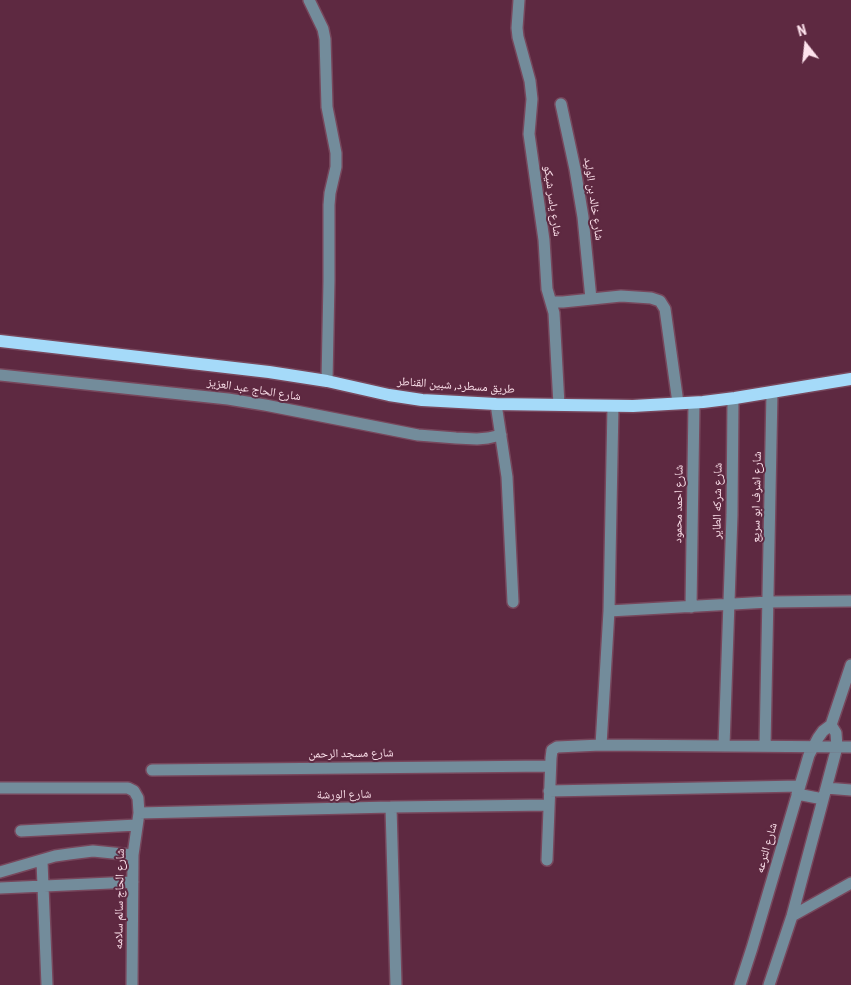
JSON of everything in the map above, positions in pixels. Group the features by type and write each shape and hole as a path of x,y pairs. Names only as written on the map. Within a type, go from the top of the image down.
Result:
{"main road":[{"name":"طريق مسطرد, شبين القناطر","path":"0,341 269,372 327,381 388,395 497,408 694,403 733,399 851,379"}],"street":[{"path":"309,0 323,28 325,39 327,107 336,153 336,167 329,205 327,381"},
{"name":"شارع ياسر شيكو","path":"519,0 517,28 530,81 532,99 529,134 544,240 547,289 554,313 559,406"},
{"name":"شارع خالد بن الوليد","path":"561,104 577,178 583,217 591,299"},
{"path":"551,302 621,296 651,298 660,301 665,309 678,404"},
{"name":"شارع الحاج عبد العزيز","path":"0,375 228,399 418,435 477,439 488,438 500,431"},
{"name":"شارع اشرف ابو سريع","path":"766,746 772,392"},
{"name":"شارع شركه الطاير","path":"724,746 732,515 733,399"},
{"name":"شارع احمد محمود","path":"691,606 694,403"},
{"path":"601,745 609,611 613,406"},
{"path":"497,408 507,477 513,602"},
{"path":"609,611 769,602 851,601"},
{"name":"شارع الترعه","path":"740,985 809,755 818,738 830,725 851,665"},
{"path":"769,985 792,916 836,747 836,734 830,725"},
{"path":"547,860 550,766 552,750 557,747 601,745 851,747"},
{"name":"شارع مسجد الرحمن","path":"152,770 550,766"},
{"path":"0,788 128,788 134,791 138,798 139,814"},
{"path":"550,791 798,790 824,793 851,790"},
{"name":"شارع الورشة","path":"139,814 549,805"},
{"path":"391,808 396,985"},
{"name":"شارع الحاج سالم سلامه","path":"132,985 133,855 139,814"},
{"path":"21,831 137,826"},
{"path":"0,872 56,856 93,851 133,855"},
{"path":"42,861 47,985"},
{"path":"0,888 133,882"},
{"path":"792,916 851,884"}]}
